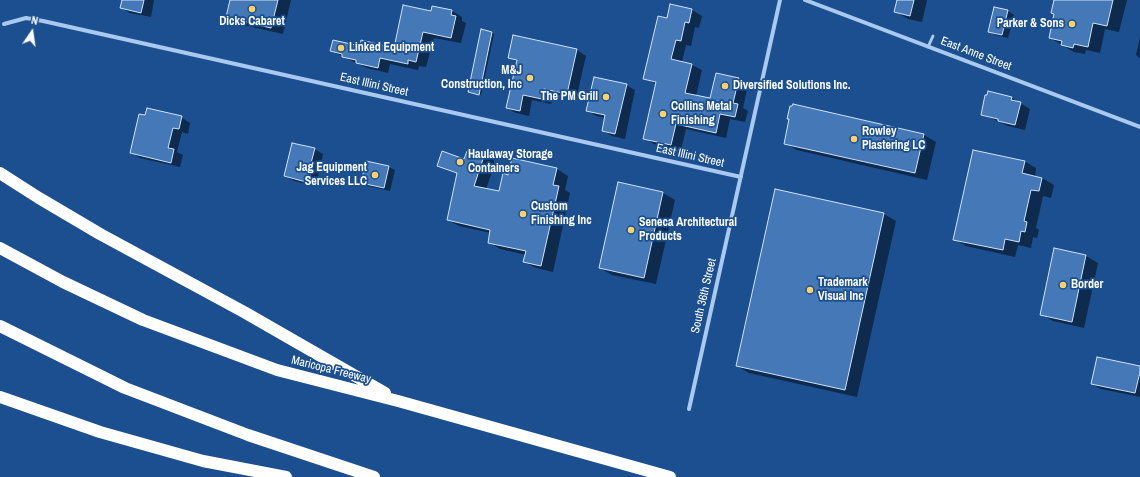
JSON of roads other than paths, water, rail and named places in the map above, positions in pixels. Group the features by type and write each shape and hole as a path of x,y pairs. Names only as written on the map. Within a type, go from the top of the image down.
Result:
{"highway":[{"path":"0,173 100,234 244,312 398,401"},
{"name":"Maricopa Freeway","path":"0,248 63,282 144,320 277,370 398,401 670,477"},
{"path":"0,326 125,388 248,435 374,477"},
{"path":"0,397 100,432 187,457 286,477"}],"street":[{"name":"South 36th Street","path":"689,410 780,0"},
{"name":"East Anne Street","path":"805,0 1140,128"},
{"name":"East Illini Street","path":"4,24 26,18 43,21 740,177"}],"lane":[{"path":"928,47 933,36"}],"place":[{"name":"Dicks Cabaret","path":"252,9"},
{"name":"Parker & Sons","path":"1072,24"},
{"name":"Linked Equipment","path":"341,48"},
{"name":"M&J Construction, Inc","path":"530,78"},
{"name":"Diversified Solutions Inc.","path":"725,86"},
{"name":"The PM Grill","path":"606,97"},
{"name":"Collins Metal Finishing","path":"663,114"},
{"name":"Rowley Plastering LC","path":"854,139"},
{"name":"Haulaway Storage Containers","path":"460,162"},
{"name":"Jag Equipment Services LLC","path":"375,175"},
{"name":"Custom Finishing Inc","path":"523,214"},
{"name":"Seneca Architectural Products","path":"631,230"},
{"name":"Border","path":"1063,285"},
{"name":"Trademark Visual Inc","path":"810,290"}]}
